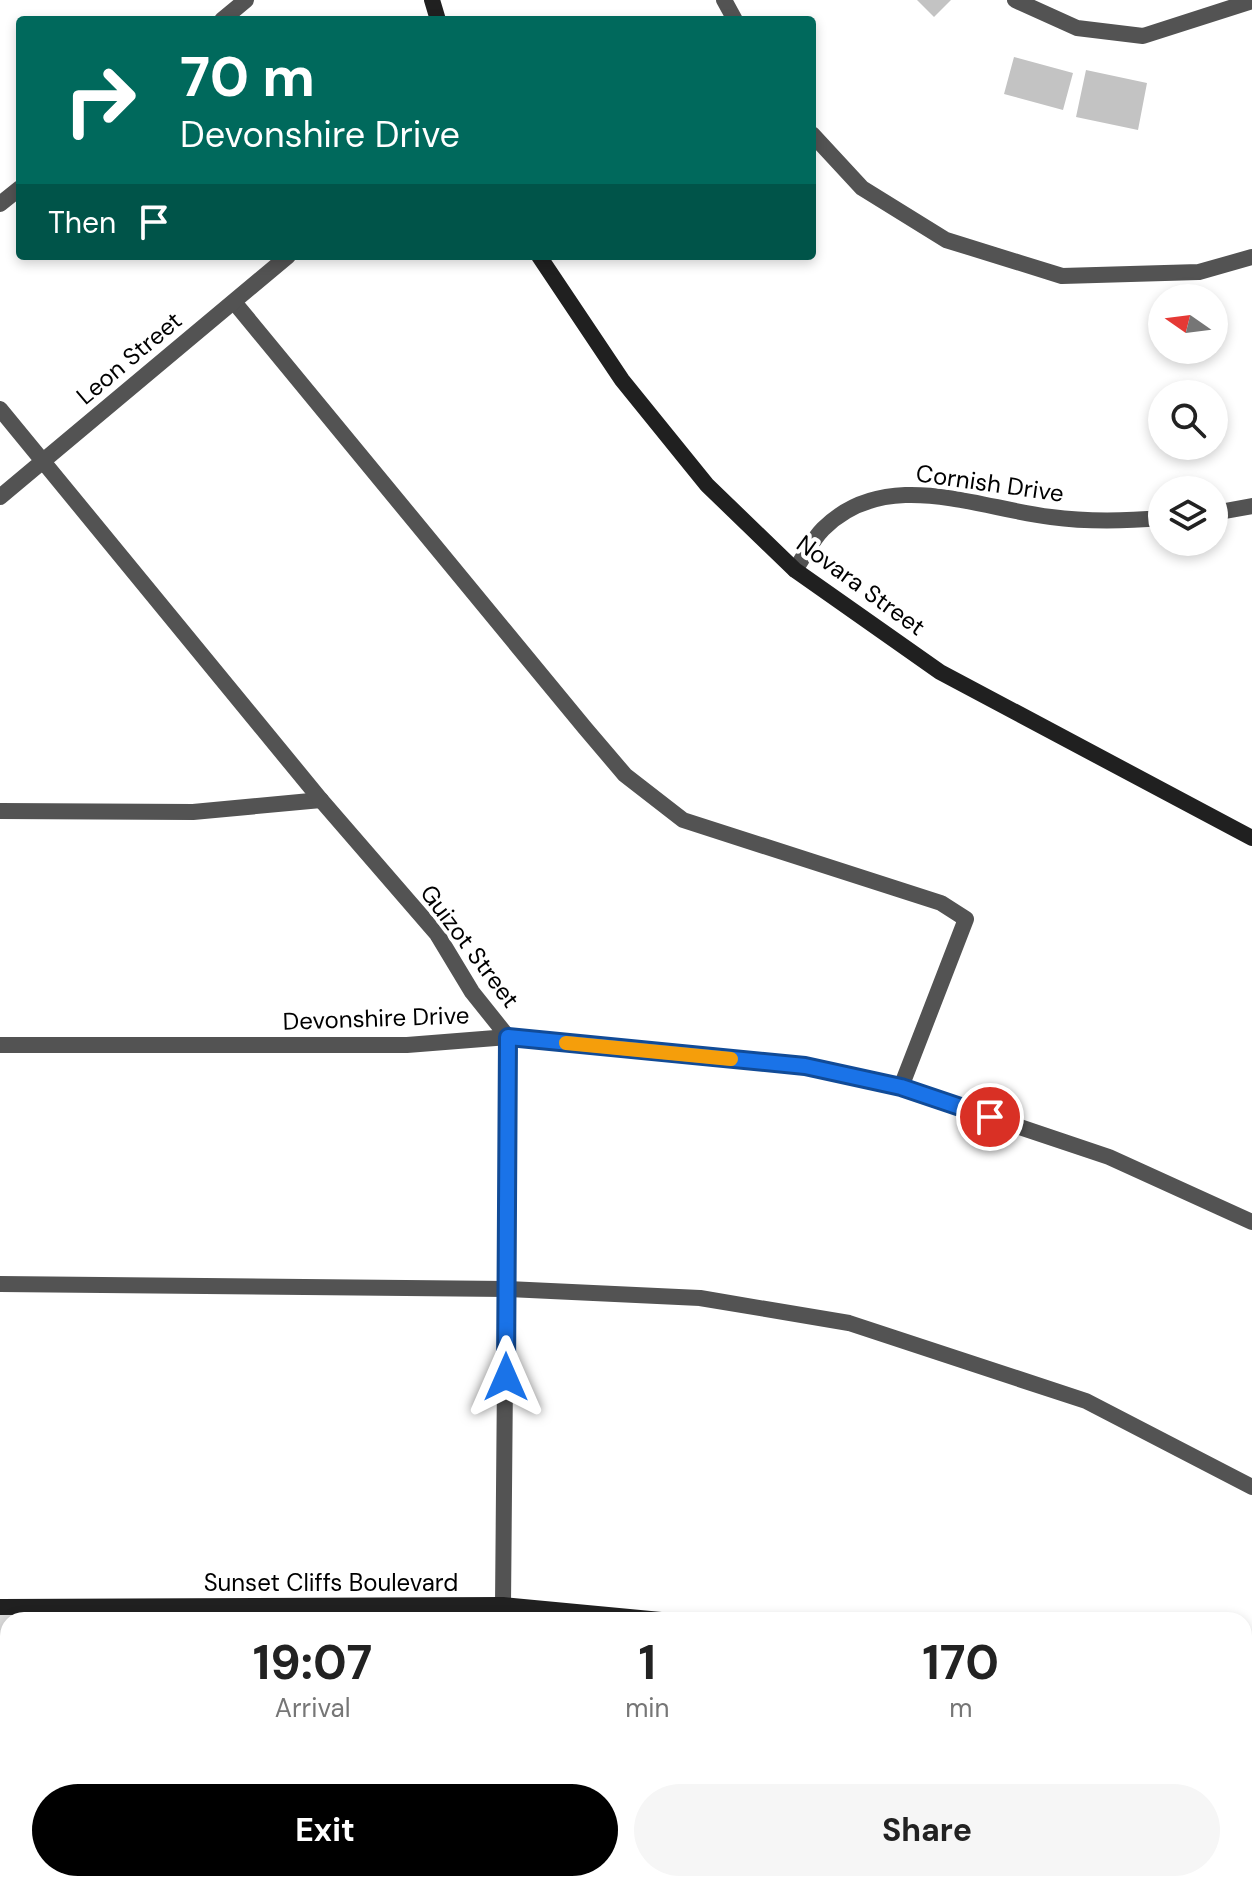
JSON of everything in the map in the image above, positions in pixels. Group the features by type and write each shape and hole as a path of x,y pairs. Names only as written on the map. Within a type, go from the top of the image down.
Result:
{"street":[{"path":"227,16 246,0"},
{"path":"1015,0 1077,28 1143,36 1252,1"},
{"path":"816,138 862,188 946,240 1062,276 1199,272 1252,257"},
{"path":"0,204 16,191"},
{"name":"Leon Street","path":"0,497 283,260"},
{"name":"Novara Street","path":"542,260 622,380 707,485 795,570 940,672 1251,835"},
{"path":"234,302 493,618 625,775 644,792 683,820 941,903 966,919 901,1087"},
{"name":"Guizot Street","path":"0,409 321,800 437,934 472,992 508,1037 503,1605"},
{"name":"Cornish Drive","path":"795,570 822,530 850,509 883,496 936,495 1052,517 1148,519"},
{"path":"1228,510 1252,506"},
{"path":"0,811 193,812 321,800"},
{"name":"Devonshire Drive","path":"0,1045 407,1045 508,1037 805,1066 901,1087 1109,1157 1252,1222"},
{"path":"0,1284 507,1289 700,1298 849,1323 1086,1401 1252,1487"},
{"name":"Sunset Cliffs Boulevard","path":"0,1607 503,1605 577,1612"}],"shaded area":[{"path":"0,1603 515,1608 514,1612 0,1612"}],"building":[{"path":"917,0 951,0 934,17"},
{"path":"1014,57 1073,73 1063,110 1004,94"},
{"path":"1086,70 1147,83 1138,130 1076,117"}],"slow traffic":[{"path":"566,1043 731,1059"}],"route":[{"path":"506,1377 508,1037 805,1066 901,1087 990,1117"}]}
